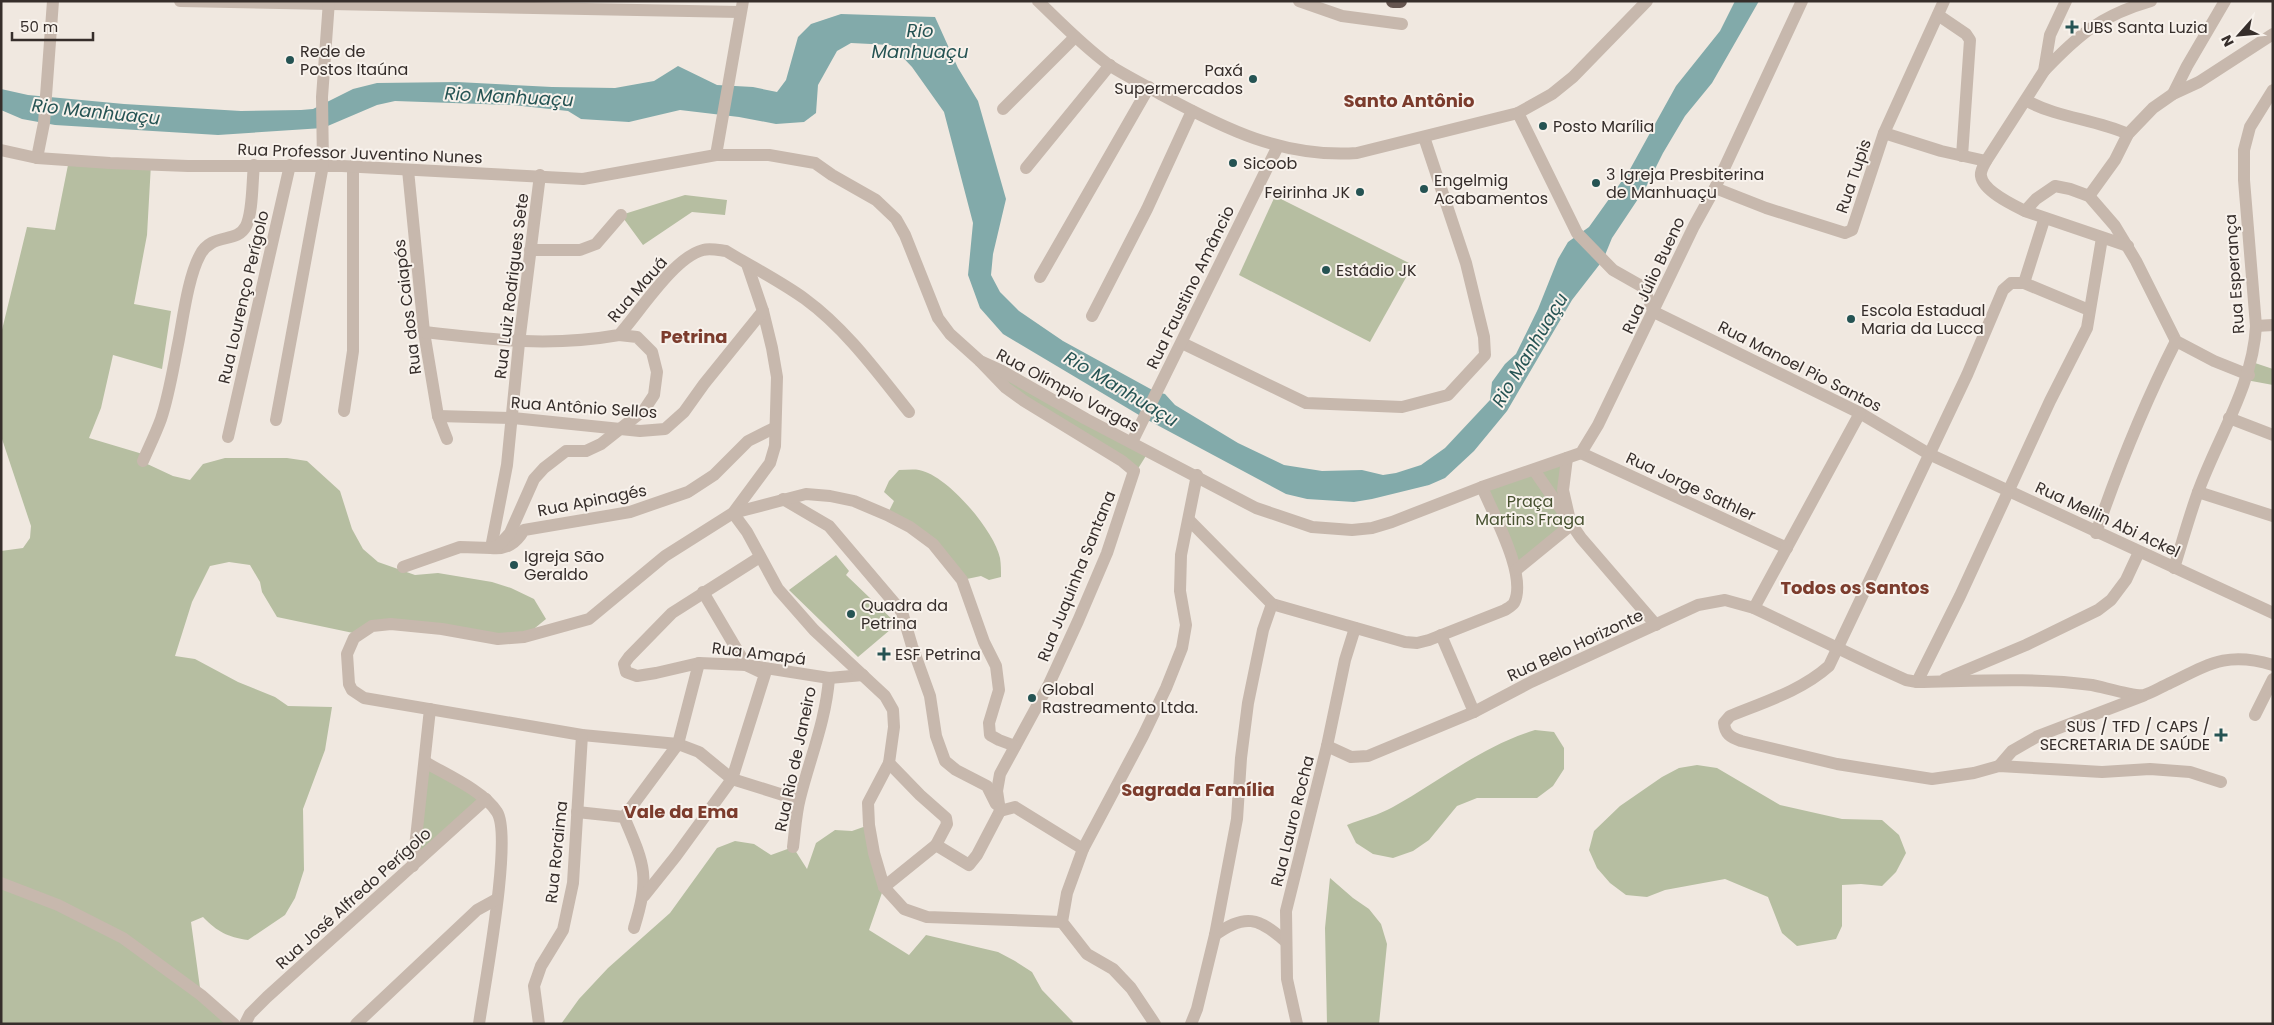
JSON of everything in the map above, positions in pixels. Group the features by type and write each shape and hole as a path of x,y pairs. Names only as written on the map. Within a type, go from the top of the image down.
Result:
{"highway":[{"path":"1392,1 1400,1"}],"street":[{"path":"37,158 43,129 53,1"},
{"path":"180,1 742,6 716,155"},
{"path":"1038,1 1075,37 1110,65 1192,111 1258,141 1308,152 1335,154 1356,153 1518,113 1552,94 1573,77 1647,1"},
{"path":"1299,1 1342,16 1402,24"},
{"name":"Rua Júlio Bueno","path":"1581,453 1598,425 1694,226 1715,188 1802,1"},
{"name":"Rua Tupis","path":"1715,188 1766,208 1845,233 1852,230 1884,133 1944,1"},
{"path":"2128,246 2044,220 2025,212 2003,200 1988,188 1981,177 1983,166 2044,71 2087,29 2131,5 2151,1"},
{"path":"2173,94 2186,66 2224,1"},
{"path":"276,420 322,165 322,97 328,2"},
{"path":"2044,71 2050,35 2061,3"},
{"path":"1938,15 1966,34 1970,40 1962,156"},
{"path":"2089,196 2114,160 2128,134 2153,108 2173,94 2199,82 2273,34"},
{"path":"1003,109 1075,37"},
{"path":"1026,168 1110,65"},
{"path":"1040,277 1148,87"},
{"name":"Rua Esperança","path":"2174,568 2198,492 2249,375 2255,350 2256,326 2245,190 2244,150 2250,127 2273,90"},
{"path":"2026,101 2059,115 2097,122 2128,134"},
{"path":"1092,316 1146,209 1192,111"},
{"path":"1518,113 1577,233 1613,270 1643,288 1654,312"},
{"path":"1884,133 1962,156 1983,166"},
{"path":"1182,343 1256,380 1306,402 1402,407 1448,395 1486,355 1484,337 1466,263 1424,137"},
{"name":"Rua Faustino Amâncio","path":"1132,442 1278,146"},
{"name":"Rua Professor Juventino Nunes","path":"1,150 37,158 170,165 322,165 595,178 670,162 716,155"},
{"name":"Rua Olímpio Vargas","path":"716,155 769,156 815,163 832,176 876,200 896,219 905,235 938,318 950,334 980,361 1002,371 1086,419 1256,508 1284,519 1312,527 1352,530 1372,528 1581,453"},
{"path":"143,462 161,418 184,313 200,256 214,240 232,237 241,232 246,226 254,165"},
{"name":"Rua Lourenço Perígolo","path":"228,436 290,165"},
{"path":"344,412 352,351 352,166"},
{"name":"Rua dos Caiapós","path":"408,170 424,332 438,416 447,440"},
{"name":"Rua Luiz Rodrigues Sete","path":"491,548 507,465 519,343 540,175"},
{"path":"2025,212 2036,199 2055,186 2089,196 2115,226 2128,246 2176,341 2214,361 2249,375"},
{"path":"530,250 580,250 596,244 622,215"},
{"path":"2024,283 2044,220"},
{"path":"2102,238 2087,328 2050,401 2010,491 1917,682 2054,682 2092,685 2143,696"},
{"name":"Rua Mauá","path":"424,332 519,343 583,342 619,336 676,266 692,254 703,250 716,249 726,251 785,285 822,312 866,358 908,412"},
{"path":"733,513 770,463 775,446 774,428 777,377 764,311 748,264"},
{"path":"2089,310 2024,283 2011,283 2003,290 1971,366 1838,649 1828,666 1814,679 1730,716 1724,722 1725,731 1728,735 1741,741 1837,764 1932,778 1974,773 1999,766 2102,772 2150,769 2190,772 2221,782"},
{"name":"Rua Antônio Sellos","path":"438,416 513,418 640,431 665,429 684,412 704,384 764,311"},
{"name":"Rua Manoel Pio Santos","path":"1654,312 1860,413 1929,454"},
{"path":"2256,326 2273,325"},
{"path":"491,548 499,545 510,532 534,479 544,468 566,452 586,451 601,444 644,410 654,396 657,372 652,352 637,336 619,336"},
{"path":"2096,532 2126,448 2176,341"},
{"name":"Rua Juquinha Santana","path":"980,361 1006,388 1122,461 1134,472 1107,553 1078,621 1049,684 1000,774 997,791 1000,811"},
{"path":"1754,608 1860,413"},
{"path":"2229,418 2273,434"},
{"name":"Rua Apinagés","path":"404,567 460,547 502,549 518,540 524,530 630,512 655,505 688,492 714,475 748,441 774,428"},
{"name":"Rua Jorge Sathler","path":"1581,453 1787,548"},
{"name":"Rua Mellin Abi Ackel","path":"1929,454 2273,613"},
{"path":"1567,458 1562,490 1571,525"},
{"path":"1534,470 1571,525 1656,625"},
{"path":"1155,1024 1131,988 1113,969 1087,954 1062,922 1067,892 1083,849 1144,736 1182,648 1186,625 1180,590 1181,555 1197,476"},
{"path":"1189,520 1272,604 1404,642 1417,643 1505,610 1513,604 1518,589 1516,570 1482,487"},
{"path":"2198,492 2273,516"},
{"path":"799,800 732,779 699,752 678,744 582,735 364,698 352,690 347,674 347,654 354,638 372,626 391,624 442,629 498,639 524,637 589,619 599,613 665,556 733,513 806,494 830,496 854,502 910,527 934,544 962,580 984,642 996,666 999,690 989,723 990,734 999,740 1015,746"},
{"path":"784,499 829,526 902,612 930,696 936,736 945,761 956,770 986,786 1000,811"},
{"path":"733,513 747,532 778,589 814,630 885,696 893,710 894,727 889,763 868,803 874,853 884,888 904,909 927,917 1062,922"},
{"path":"1516,570 1571,525"},
{"path":"1938,681 2026,645 2098,610 2111,600 2126,580 2139,552"},
{"name":"Rua Amapá","path":"760,557 672,613 624,664 626,672 637,676 684,668 699,663 746,665 829,678 863,675"},
{"path":"644,896 676,856 732,779 765,674 746,665 703,592"},
{"name":"Rua Belo Horizonte","path":"1327,746 1351,756 1368,756 1474,712 1531,682 1698,605 1725,600 1754,608 1906,680 1917,682"},
{"path":"1191,1024 1197,1009 1215,935 1238,819 1241,758 1248,703 1262,630 1272,604"},
{"name":"Rua Lauro Rocha","path":"1297,1024 1286,979 1286,911 1327,746 1345,660 1355,628"},
{"path":"1441,634 1474,712"},
{"path":"1999,766 2012,751 2038,736 2143,696 2196,670 2229,658 2253,659 2273,665"},
{"path":"624,817 678,744 699,663"},
{"name":"Rua Rio de Janeiro","path":"793,847 799,800 828,701 829,678"},
{"path":"2255,715 2273,679"},
{"path":"413,866 430,709"},
{"name":"Rua Roraima","path":"539,1024 534,986 541,966 563,930 573,883 582,735"},
{"path":"425,762 486,799 498,813 502,840 497,899 479,1024"},
{"path":"884,888 936,844 947,824 946,818 920,795 889,763"},
{"name":"Rua José Alfredo Perígolo","path":"244,1024 250,1014 267,997 486,799"},
{"path":"936,844 970,865 1000,811 1015,807 1083,849"},
{"path":"577,812 624,817"},
{"path":"624,817 644,870 644,896 634,928"},
{"path":"1,883 58,905 123,938 201,995 234,1024"},
{"path":"356,1024 477,910 497,899"},
{"path":"1215,935 1229,924 1243,920 1255,920 1269,927 1285,941"}],"green space":[{"path":"69,160 151,164 147,235 134,304 171,311 162,369 113,355 101,408 89,438 146,455 143,462 173,476 190,480 203,464 225,458 287,458 307,461 340,491 352,529 363,549 378,562 415,575 438,573 492,582 511,588 534,599 546,619 524,637 391,624 358,634 277,617 262,592 260,582 250,565 229,562 210,566 192,602 175,656 195,659 238,682 275,697 288,706 332,707 325,750 303,809 304,870 295,898 285,915 248,940 223,933 203,917 191,922 201,995 234,1024 1,1024 1,551 23,548 30,538 31,526 1,436 1,334 27,227 55,230"},
{"path":"685,195 727,200 725,215 692,212 643,245 621,215"},
{"name":"Estádio JK","path":"1275,196 1413,265 1370,342 1239,275"},
{"path":"2252,362 2273,369 2273,385 2246,380"},
{"path":"1002,371 1149,451 1134,475 1006,388"},
{"name":"Praça Martins Fraga","path":"1567,458 1571,525 1516,570 1482,487"},
{"path":"899,470 919,470 930,474 943,482 968,505 989,533 996,546 1000,558 1001,577 989,580 981,576 962,580 933,544 887,515 894,501 884,492 889,481"},
{"name":"Quadra da Petrina","path":"836,555 849,571 846,575 897,624 858,657 789,590"},
{"path":"1535,730 1554,732 1564,748 1564,769 1553,786 1537,798 1477,798 1457,806 1429,840 1413,851 1393,858 1373,854 1356,843 1347,825 1388,810 1497,745"},
{"path":"425,762 486,799 413,866"},
{"path":"1697,765 1717,768 1780,805 1842,819 1882,820 1899,835 1906,853 1896,872 1882,886 1842,885 1842,926 1836,939 1797,946 1782,933 1768,897 1725,879 1665,890 1647,897 1626,895 1610,883 1597,868 1589,850 1594,831 1620,806 1662,777 1679,768"},
{"path":"869,825 884,887 869,930 909,955 926,935 998,952 1032,972 1042,990 1073,1022 1072,1024 561,1024 579,999 608,968 670,913 717,848 735,841 754,844 771,855 793,847 807,869 816,843 835,830 852,831"},
{"path":"1330,878 1369,909 1381,924 1387,944 1379,1024 1327,1024 1325,928"}],"water":[{"name":"Rio Manhuaçu","path":"1735,1 1759,1 1712,83 1685,116 1646,187 1612,238 1603,260 1572,300 1507,411 1474,451 1445,478 1429,485 1354,502 1307,499 1286,494 1144,418 1003,334 980,308 968,275 973,223 944,112 912,67 891,45 851,43 837,51 818,85 816,113 804,122 776,124 739,117 680,110 629,122 581,119 568,111 513,105 395,101 377,105 323,128 218,135 55,125 22,119 1,110 1,89 28,95 124,104 241,111 301,110 313,109 353,89 377,83 457,82 615,88 654,81 678,66 717,85 753,87 777,92 786,80 798,37 811,24 841,14 935,17 958,68 978,101 1006,199 993,254 991,275 1000,292 1019,311 1063,341 1156,392 1165,394 1175,405 1238,443 1284,465 1322,471 1362,470 1383,475 1421,465 1445,448 1490,400 1492,382 1505,364 1516,354 1538,309 1558,259 1568,242 1589,227 1629,171 1676,86 1720,31"}],"place":[{"name":"UBS Santa Luzia","path":"2072,27"},
{"name":"Rede de Postos Itaúna","path":"290,60"},
{"name":"Paxá Supermercados","path":"1253,79"},
{"name":"Posto Marília","path":"1543,126"},
{"name":"Sicoob","path":"1233,163"},
{"name":"3 Igreja Presbiterina de Manhuaçu","path":"1596,183"},
{"name":"Engelmig Acabamentos","path":"1424,189"},
{"name":"Feirinha JK","path":"1360,192"},
{"name":"Estádio JK","path":"1326,270"},
{"name":"Escola Estadual Maria da Lucca","path":"1851,319"},
{"name":"Igreja São Geraldo","path":"514,565"},
{"name":"Quadra da Petrina","path":"851,614"},
{"name":"ESF Petrina","path":"884,654"},
{"name":"Global Rastreamento Ltda.","path":"1032,698"},
{"name":"SUS / TFD / CAPS / SECRETARIA DE SAÚDE","path":"2221,735"}],"district":[{"name":"Santo Antônio","path":"1409,101"},
{"name":"Petrina","path":"694,337"},
{"name":"Todos os Santos","path":"1855,588"},
{"name":"Sagrada Família","path":"1198,790"},
{"name":"Vale da Ema","path":"681,812"}]}
